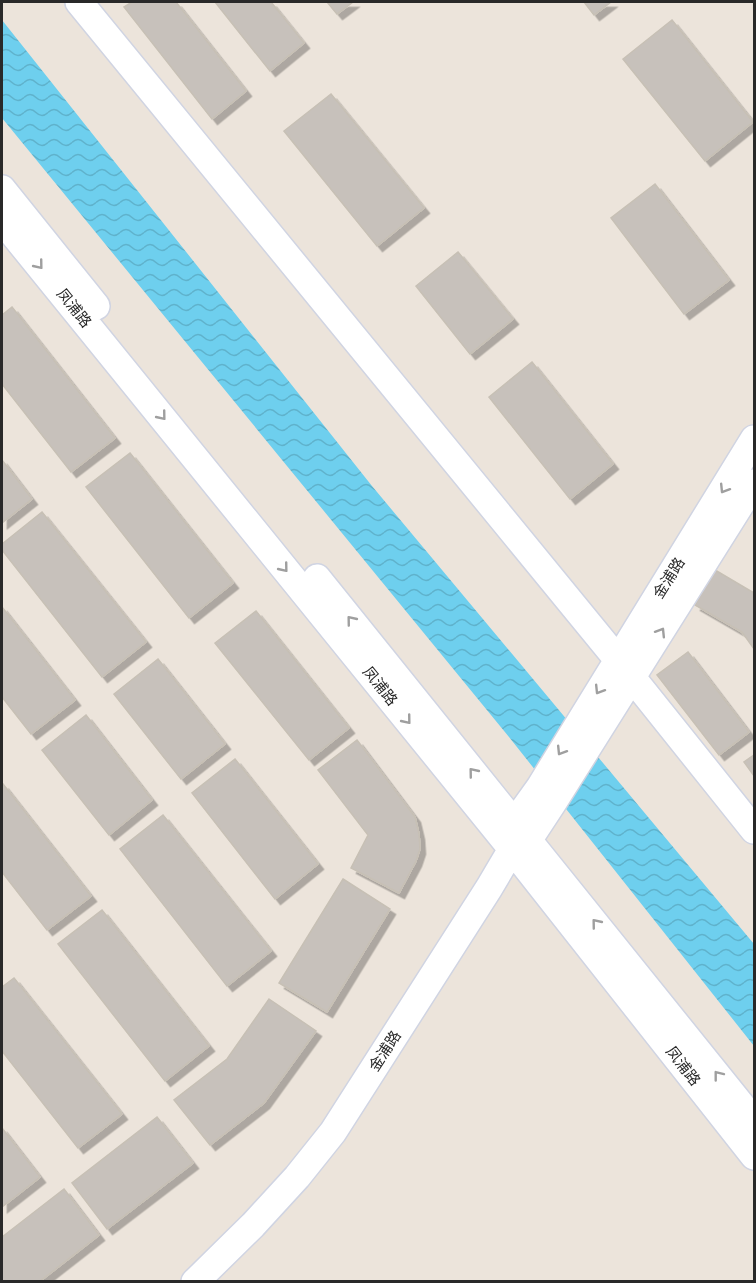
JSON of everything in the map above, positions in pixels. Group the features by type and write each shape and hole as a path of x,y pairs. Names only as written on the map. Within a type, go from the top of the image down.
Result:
{"street":[{"path":"79,2 625,668 754,830"},
{"name":"凤浦路","path":"2,189 518,837 754,1156"},
{"name":"凤浦路","path":"2,220 754,1121"},
{"name":"金浦路","path":"195,1281 297,1177 333,1132 489,888 518,837 625,668 754,439"},
{"name":"金浦路","path":"625,668 754,483"}],"water":[{"path":"2,20 372,486 754,944 754,1046 509,737 2,118"}],"building":[{"path":"132,2 176,2 246,91 212,119 124,7"},
{"path":"215,2 271,2 304,43 270,71"},
{"path":"327,2 353,2 337,14"},
{"path":"584,2 611,2 594,15"},
{"path":"672,20 753,122 705,161 623,59"},
{"path":"331,94 424,208 377,246 284,131"},
{"path":"655,184 729,280 684,314 611,218"},
{"path":"458,252 513,319 470,354 416,286"},
{"path":"12,307 115,438 71,472 2,384 2,315"},
{"path":"532,362 613,464 570,499 489,397"},
{"path":"130,453 233,583 189,618 86,487"},
{"path":"2,460 32,499 2,523"},
{"path":"42,512 146,642 102,677 2,550 2,544"},
{"path":"715,570 754,593 754,649 742,632 695,605"},
{"path":"2,607 75,700 31,734 2,697"},
{"path":"256,611 349,728 309,760 215,643"},
{"path":"688,652 749,732 719,755 657,675"},
{"path":"158,659 225,744 181,779 114,694"},
{"path":"86,715 152,800 109,835 42,750"},
{"path":"357,740 415,817 420,849 399,893 351,868 368,835 318,770"},
{"path":"754,755 754,776 744,762"},
{"path":"235,759 318,864 275,899 192,793"},
{"path":"3,784 91,896 47,930 2,872"},
{"path":"163,815 271,951 227,986 120,849"},
{"path":"343,879 390,909 327,1012 279,983"},
{"path":"102,910 209,1046 165,1081 58,944"},
{"path":"14,978 122,1114 78,1148 2,1051 2,987"},
{"path":"269,999 316,1031 264,1103 210,1145 174,1100 227,1059"},
{"path":"157,1117 193,1163 107,1229 72,1183"},
{"path":"2,1128 40,1177 2,1207"},
{"path":"64,1189 99,1235 39,1282 2,1282 2,1237"}]}
